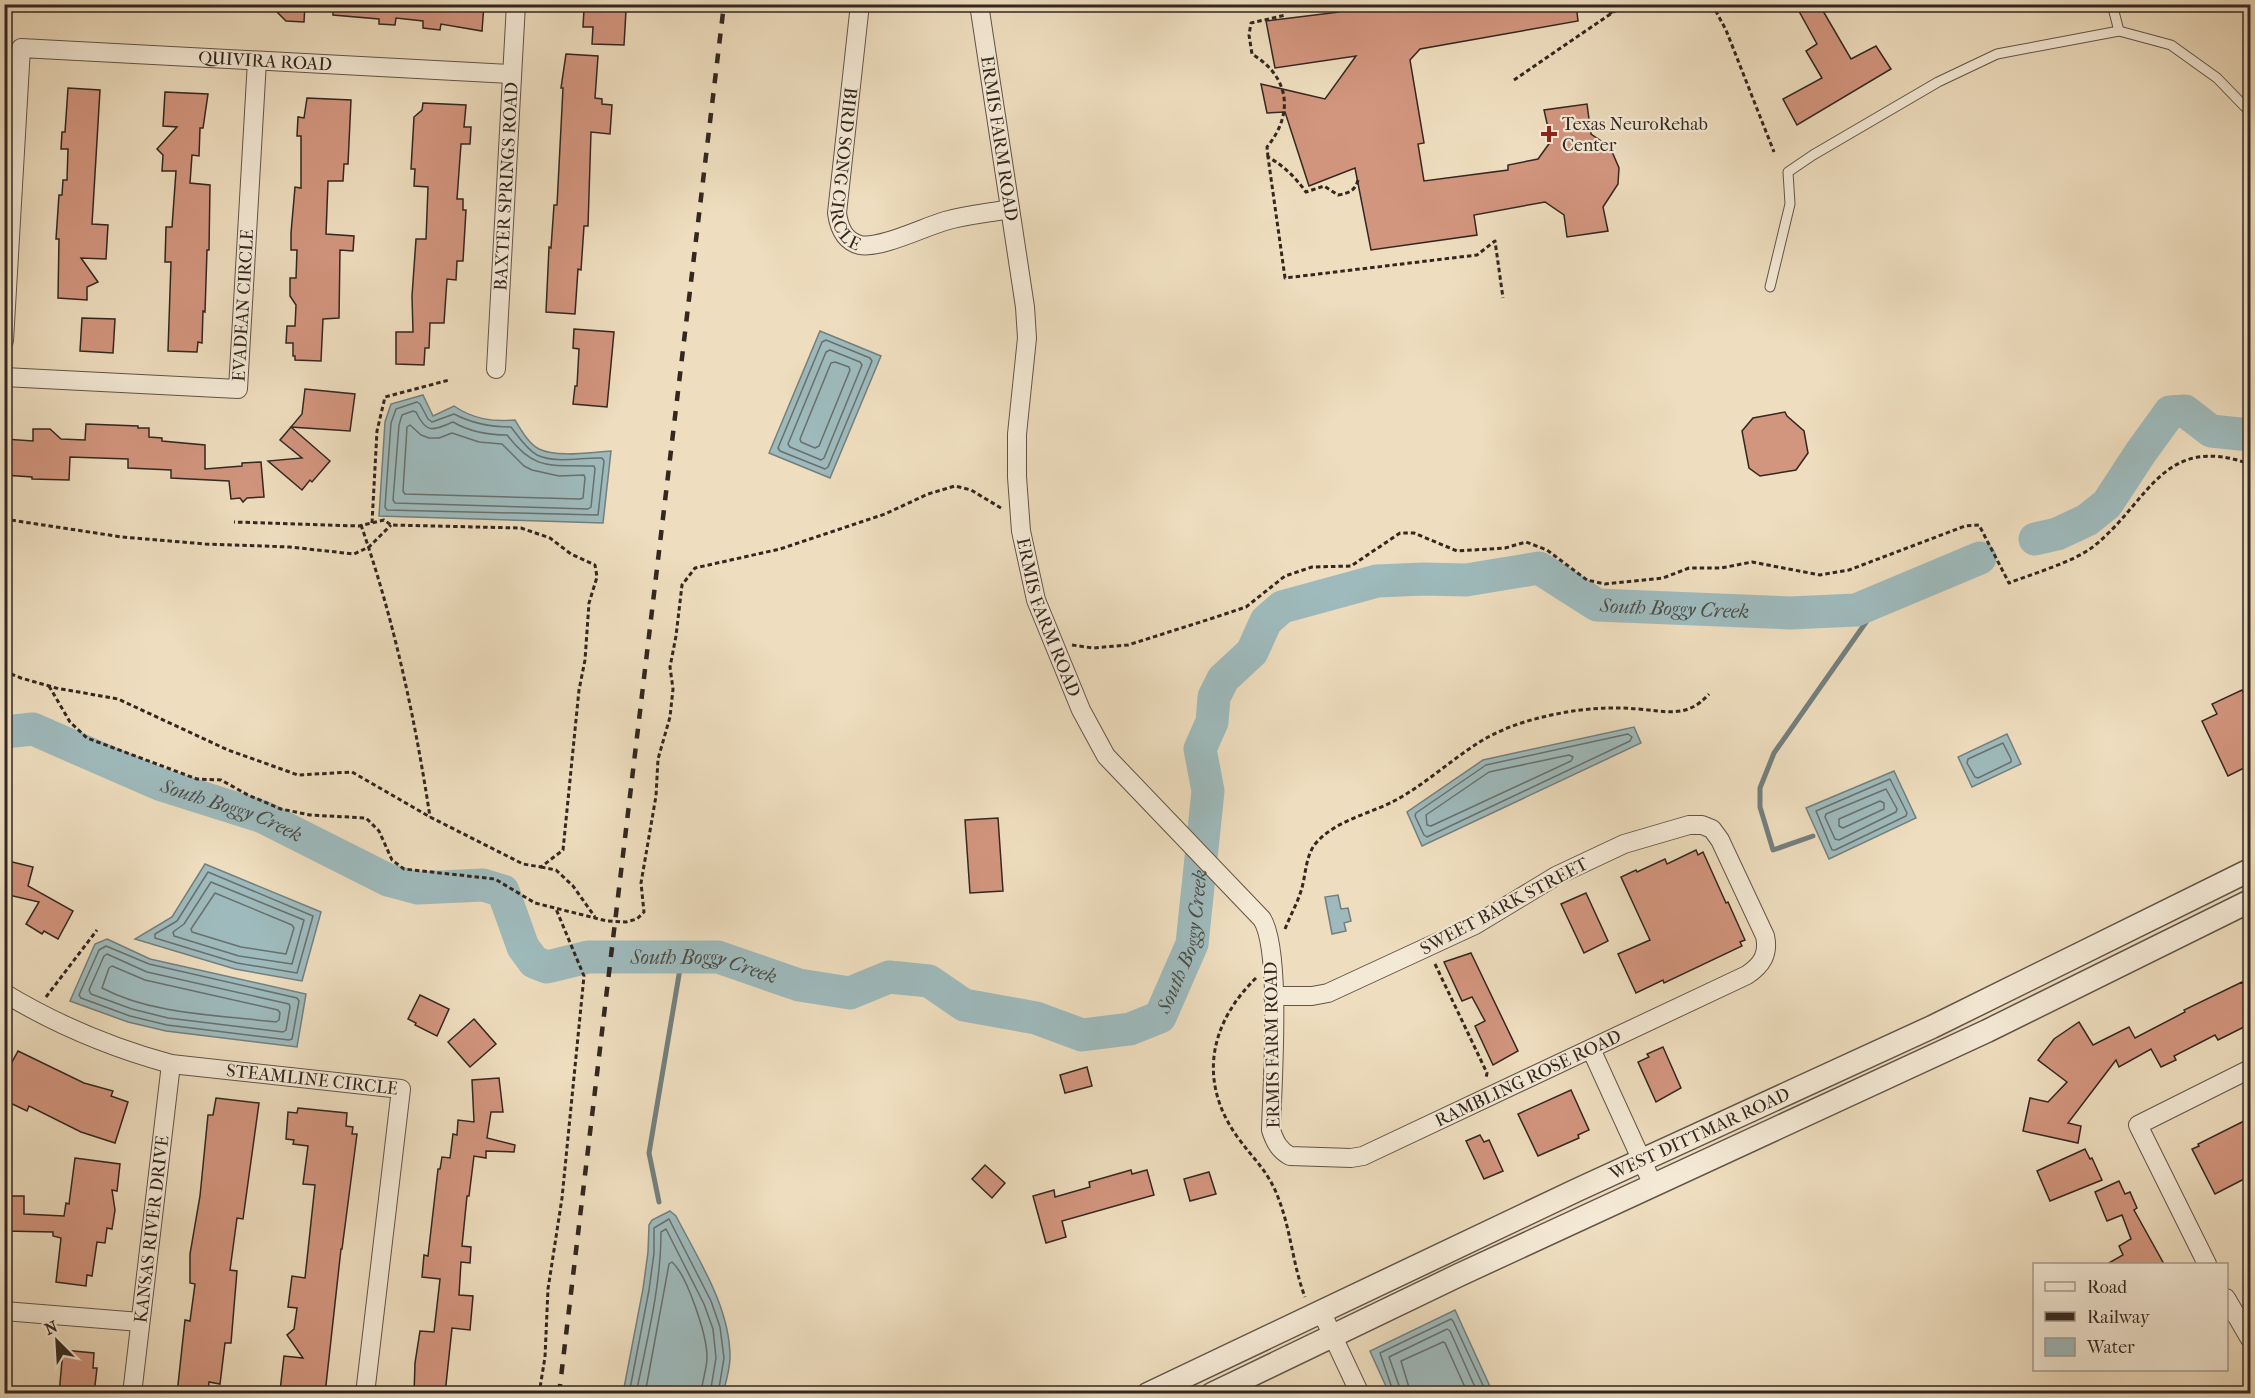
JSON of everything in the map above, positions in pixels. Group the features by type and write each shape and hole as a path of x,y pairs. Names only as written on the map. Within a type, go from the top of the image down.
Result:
{"street":[{"name":"BAXTER SPRINGS ROAD","path":"496,369 516,4"},
{"name":"BIRD SONG CIRCLE","path":"860,4 837,213 838,226 846,238 859,245 876,245 948,220 1010,209"},
{"name":"ERMIS FARM ROAD","path":"979,4 1025,307 1027,338 1017,434 1017,477 1021,531 1036,600 1094,736 1106,756 1267,928 1270,939 1273,996 1271,1130 1282,1151 1290,1156"},
{"name":"QUIVIRA ROAD","path":"10,150 21,48 512,74"},
{"name":"EVADEAN CIRCLE","path":"4,377 238,389 256,61"},
{"path":"4,341 10,150"},
{"name":"SWEET BARK STREET","path":"1273,996 1312,996 1328,993 1475,925 1556,876 1592,858 1635,841 1689,825 1702,825"},
{"name":"RAMBLING ROSE ROAD","path":"1290,1156 1351,1158 1363,1156 1747,975 1758,967 1765,957 1767,946 1765,936 1720,840 1712,829 1702,825"},
{"name":"WEST DITTMAR ROAD","path":"1148,1394 1994,997 2250,870"},
{"name":"WEST DITTMAR ROAD","path":"1212,1394 1332,1335 1987,1031 2250,901"},
{"name":"STEAMLINE CIRCLE","path":"4,993 49,1019 84,1035 137,1055 171,1064 401,1089 365,1394"},
{"path":"1591,1049 1653,1185"},
{"name":"KANSAS RIVER DRIVE","path":"132,1394 171,1064"},
{"path":"2207,1263 2138,1125 2250,1069"},
{"path":"2228,1301 2250,1339"},
{"path":"4,1311 140,1322"},
{"path":"1321,1311 1360,1394"}],"lane":[{"path":"2112,4 2119,31"},
{"path":"1770,287 1790,204 1788,172 1938,82 1997,54 2119,31 2171,45 2217,78 2250,112"}],"path":[{"path":"1605,4 1612,14"},
{"path":"1514,80 1625,4"},
{"path":"1712,4 1726,30 1774,152"},
{"path":"1286,15 1251,23 1249,35 1252,54 1276,73 1285,104 1285,113 1277,135 1267,147 1285,278 1477,255 1495,241 1503,298"},
{"path":"1268,157 1280,163 1306,192 1324,186 1338,195 1349,193 1356,188 1358,180"},
{"path":"372,523 377,431 385,397 449,380"},
{"path":"1051,636 1069,645 1093,648 1128,645 1246,607 1286,576 1312,567 1351,566 1400,533 1414,533 1457,551 1505,548 1526,542 1547,550 1587,580 1605,584 1663,578 1689,568 1721,568 1752,562 1820,574 1849,570 1965,526 1979,525 2009,583 2092,548 2118,525 2143,497 2150,484 2166,470 2197,456 2234,458 2250,464"},
{"path":"49,686 70,722 87,738 196,779 220,780 281,809 310,815 366,818 379,831 392,860 404,868 495,879 535,903 595,918 627,922 637,920 644,912 641,883 656,795 658,759 670,717 673,689 670,667 682,585 695,568 780,549 885,514 928,494 955,486 971,490 1002,509"},
{"path":"4,519 122,537 205,544 290,547 354,554 369,547 391,525"},
{"path":"234,522 361,525 384,520 391,525 520,528 550,538 572,554 595,565 597,577 589,603 563,850 542,867"},
{"path":"361,525 387,604 420,756 430,817"},
{"path":"4,671 49,686 118,699 228,750 297,774 352,772 430,817 522,864 556,870 573,886 595,918"},
{"path":"1285,929 1301,892 1312,849 1318,841 1350,820 1397,799 1481,741 1524,721 1576,710 1636,709 1670,713 1683,712 1701,703 1709,694"},
{"path":"539,1394 545,1357 548,1289 562,1198 584,976 556,909"},
{"path":"46,997 97,930"},
{"path":"1432,957 1486,1073 1487,1082"}],"water":[{"path":"820,331 881,356 830,478 769,453"},
{"path":"423,395 433,416 454,406 483,419 515,420 532,444 546,452 574,454 611,451 603,523 379,516 385,422 391,404"},
{"path":"1634,727 1641,743 1422,846 1407,812 1483,760"},
{"path":"2007,734 2021,764 1972,787 1958,757"},
{"path":"1894,771 1916,818 1829,859 1806,808"},
{"path":"205,864 321,912 302,981 235,969 135,939 172,917"},
{"path":"1338,895 1341,909 1348,908 1351,921 1344,923 1346,931 1332,934 1325,897"},
{"path":"107,939 150,959 306,994 297,1047 166,1031 128,1022 70,1001 95,944"},
{"path":"670,1211 676,1216 703,1266 725,1320 730,1357 723,1393 623,1393 643,1289 649,1225 652,1220"},
{"path":"1455,1310 1493,1393 1389,1393 1370,1351"}],"building":[{"path":"269,4 305,4 304,22 286,21"},
{"path":"333,4 484,4 482,31 441,24 440,30 423,28 423,21 396,18 395,25 379,24 379,19 333,15"},
{"path":"1346,4 1576,4 1578,21 1420,49 1410,60 1424,143 1418,144 1424,181 1508,170 1508,165 1538,159 1551,141 1544,110 1587,104 1591,134 1610,147 1619,168 1618,184 1603,207 1608,231 1567,237 1564,215 1545,202 1474,215 1477,235 1371,250 1355,168 1309,186 1285,112 1267,113 1261,84 1325,99 1356,56 1275,68 1266,21 1339,12"},
{"path":"1795,4 1819,4 1851,59 1876,46 1891,69 1797,125 1783,99 1822,78 1806,51 1817,44"},
{"path":"584,9 626,11 624,45 592,44 593,27 583,27"},
{"path":"566,54 598,56 595,98 602,99 602,104 612,105 610,134 591,132 588,226 584,226 575,314 546,312 549,247 551,248 554,205 557,205 563,88 561,88"},
{"path":"68,88 100,90 92,224 108,225 106,259 81,258 98,282 87,287 87,300 58,298 59,239 56,239 59,195 62,195 63,180 67,180 68,149 61,149 62,132 65,132"},
{"path":"165,92 208,94 203,128 200,128 199,156 192,155 190,183 210,185 205,312 203,311 202,343 198,342 197,352 168,351 171,262 165,262 166,227 172,227 176,171 162,171 163,155 157,149 177,127 163,126"},
{"path":"307,98 351,100 348,164 344,164 343,181 328,181 326,234 354,236 353,251 340,250 339,318 323,319 321,361 295,360 293,343 286,343 287,326 295,326 296,305 290,296 290,278 296,278 297,250 291,250 291,233 295,187 301,188 301,136 297,136 298,117 304,118"},
{"path":"423,103 466,105 464,127 471,127 470,144 461,144 457,199 463,199 463,210 466,210 463,261 457,261 456,280 447,279 444,323 430,323 429,348 425,348 424,365 396,364 396,332 413,332 412,296 416,239 426,239 428,187 414,186 415,169 411,169 414,117 422,110"},
{"path":"82,318 115,319 113,353 80,351"},
{"path":"574,329 614,332 607,407 573,404 575,386 577,386 579,349 573,348"},
{"path":"305,389 355,394 350,431 291,427 302,414"},
{"path":"1785,412 1804,431 1808,453 1796,470 1760,476 1749,468 1742,431 1753,418"},
{"path":"86,424 138,426 138,428 149,428 149,437 162,438 162,441 205,445 205,469 261,462 264,497 247,498 243,502 240,498 231,499 229,481 171,478 171,470 128,468 128,459 70,457 69,480 32,479 32,477 4,475 5,439 33,441 33,429 50,429 61,439 85,440"},
{"path":"291,427 330,461 302,490 268,461 302,458 280,440"},
{"path":"2242,690 2250,707 2250,765 2228,776 2202,721 2217,714 2212,704"},
{"path":"998,818 1003,891 970,893 965,820"},
{"path":"1696,850 1698,855 1703,852 1745,940 1740,942 1742,946 1664,983 1663,980 1636,993 1618,954 1650,940 1621,877 1665,859 1667,864"},
{"path":"4,860 33,867 28,886 73,911 58,939 44,931 42,934 26,924 39,902 4,894"},
{"path":"1586,893 1608,941 1584,953 1561,904"},
{"path":"1471,953 1518,1051 1493,1065 1475,1026 1485,1021 1472,997 1462,1001 1444,962"},
{"path":"2242,982 2247,990 2250,988 2250,1024 2218,1040 2215,1035 2174,1056 2176,1060 2161,1067 2151,1049 2119,1067 2116,1060 2068,1123 2081,1126 2078,1143 2023,1131 2030,1098 2048,1102 2067,1082 2038,1060 2054,1039 2079,1022 2093,1045 2129,1027 2135,1038 2185,1012 2184,1010"},
{"path":"420,995 449,1009 437,1036 408,1019"},
{"path":"474,1019 496,1044 470,1067 448,1042"},
{"path":"1663,1047 1681,1088 1656,1102 1638,1062 1649,1057 1647,1054"},
{"path":"18,1051 84,1083 113,1091 111,1096 128,1102 115,1143 81,1132 29,1106 27,1111 4,1100 4,1077"},
{"path":"1087,1067 1092,1086 1065,1093 1060,1075"},
{"path":"499,1078 503,1112 491,1112 487,1138 515,1145 514,1152 486,1151 486,1158 474,1156 462,1246 471,1247 470,1263 461,1262 459,1295 473,1296 470,1330 452,1328 445,1394 414,1394 415,1363 420,1331 434,1332 440,1279 422,1277 424,1255 428,1256 438,1169 440,1169 442,1157 450,1158 453,1134 457,1135 458,1120 474,1122 472,1080"},
{"path":"1571,1090 1589,1130 1578,1135 1579,1138 1538,1156 1518,1114"},
{"path":"216,1098 259,1103 243,1219 237,1218 230,1270 237,1271 231,1343 225,1343 220,1384 209,1382 208,1394 177,1394 185,1320 190,1321 195,1284 190,1283 190,1254 200,1196 208,1115 213,1115"},
{"path":"298,1108 347,1113 346,1126 353,1127 352,1134 357,1134 341,1249 325,1394 280,1391 284,1356 303,1358 287,1335 294,1329 297,1308 288,1307 292,1276 305,1278 315,1185 303,1184 308,1146 293,1144 294,1140 286,1139 288,1112 297,1113"},
{"path":"2250,1118 2250,1176 2215,1194 2192,1149"},
{"path":"1480,1135 1484,1142 1489,1140 1503,1171 1484,1179 1466,1141"},
{"path":"2085,1149 2090,1159 2092,1158 2102,1180 2050,1201 2037,1171"},
{"path":"75,1158 120,1164 117,1191 112,1190 115,1210 112,1229 107,1228 105,1243 97,1242 92,1276 87,1275 86,1286 56,1282 61,1238 53,1236 53,1232 4,1231 4,1196 24,1196 24,1214 64,1216 66,1203 69,1204"},
{"path":"985,1165 1005,1183 992,1198 972,1179"},
{"path":"1131,1170 1132,1174 1147,1170 1154,1195 1062,1221 1066,1237 1046,1243 1033,1196 1054,1190 1055,1197 1090,1187 1089,1182"},
{"path":"1209,1172 1216,1194 1190,1201 1184,1179"},
{"path":"2119,1181 2125,1194 2130,1192 2137,1208 2134,1210 2163,1263 2109,1263 2123,1255 2119,1246 2131,1239 2122,1215 2107,1221 2095,1192"},
{"path":"63,1350 94,1353 93,1368 97,1368 94,1394 59,1394"}],"waterway":[{"name":"South Boggy Creek","path":"2035,539 2057,534 2087,520 2107,504 2170,412 2185,411 2211,431 2250,435"},
{"name":"South Boggy Creek","path":"4,732 33,729 159,784 263,817 388,880 418,888 483,885 503,891 523,947 534,962 547,967 588,957 718,957 799,985 850,993 889,977 929,981 964,1005 1036,1018 1082,1035 1130,1029 1160,1017 1192,944 1208,791 1200,749 1212,722 1214,697 1223,679 1252,652 1266,621 1282,607 1377,581 1466,580 1539,568 1597,605 1790,613 1856,610 1980,558"},
{"path":"1813,836 1773,850 1760,807 1760,788 1774,753 1883,598"},
{"path":"659,1202 649,1153 682,957"}],"railway":[{"path":"559,1394 724,4"}],"place":[{"name":"Texas NeuroRehab Center","path":"1549,134"}]}
